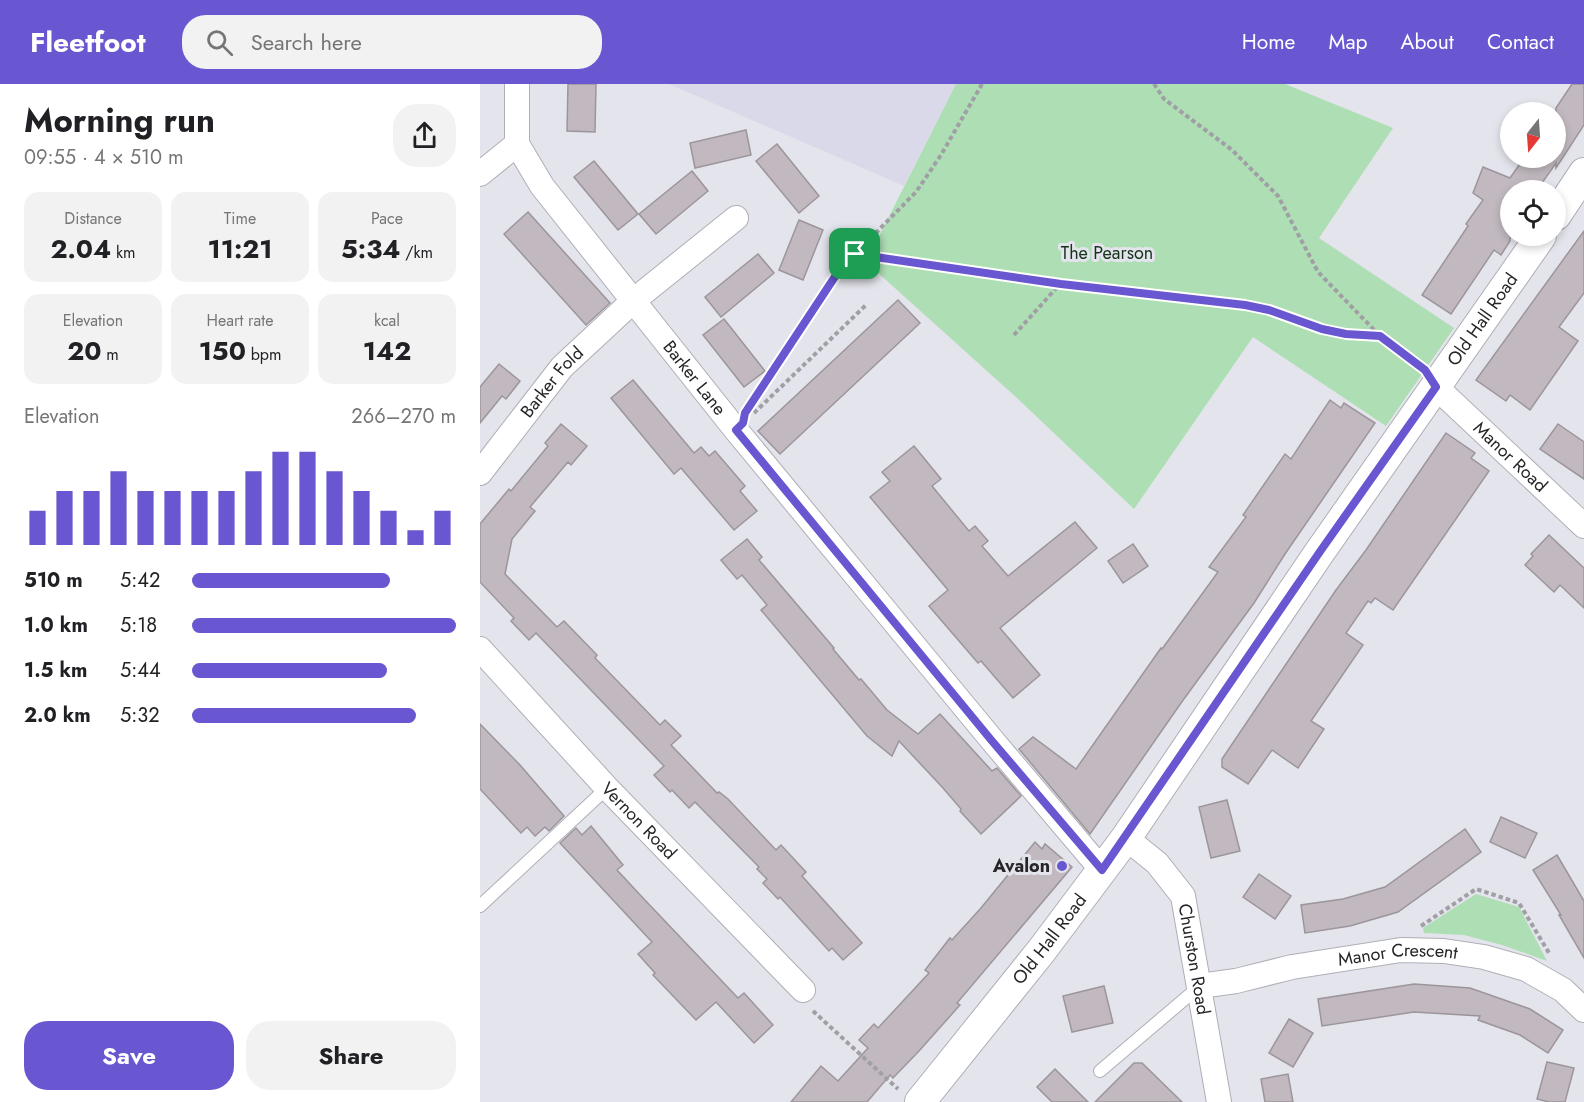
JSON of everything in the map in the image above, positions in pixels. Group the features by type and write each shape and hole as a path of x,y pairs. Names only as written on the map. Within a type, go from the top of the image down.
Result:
{"street":[{"path":"480,174 517,144 517,84"},
{"name":"Barker Lane","path":"517,144 542,186 633,302 739,427 992,741 1102,870"},
{"path":"1566,200 1584,173"},
{"path":"633,302 736,218"},
{"name":"Old Hall Road","path":"912,1098 1042,950 1126,838 1319,553 1534,246"},
{"name":"Barker Fold","path":"480,473 562,367 633,302"},
{"name":"Manor Road","path":"1436,387 1584,526"},
{"name":"Vernon Road","path":"480,649 607,788 803,990"},
{"name":"Churston Road","path":"1126,838 1157,863 1183,896 1219,1102"},
{"name":"Manor Crescent","path":"1200,986 1236,981 1292,967 1401,950 1444,951 1484,957 1526,969 1563,990 1584,1010"}],"lane":[{"path":"480,906 607,788"},
{"path":"1100,1071 1200,986"}],"path":[{"path":"739,427 745,413 842,266 916,192 941,155 982,84"},
{"path":"1154,84 1164,99 1232,150 1278,196 1318,272 1380,336 1425,370 1436,387"},
{"path":"855,254 1061,284 1245,305 1269,310 1322,329 1346,334 1380,336"},
{"path":"1014,335 1061,284"},
{"path":"739,427 866,305"},
{"path":"1401,950 1412,932 1476,889 1519,903 1558,967 1563,990"},
{"path":"803,990 805,1004 912,1098"}],"shaded area":[{"path":"669,84 956,84 904,186"}],"green space":[{"name":"The Pearson","path":"956,84 1285,84 1393,128 1319,238 1454,328 1386,426 1253,337 1134,509 1017,398 866,262"},
{"path":"1476,894 1519,907 1547,961 1502,945 1464,935 1424,933 1423,928"}],"building":[{"path":"568,84 596,84 595,132 567,131"},
{"path":"1572,84 1584,84 1584,125 1566,153 1566,102 1560,102"},
{"path":"746,130 751,155 695,168 690,143"},
{"path":"777,144 819,196 799,213 756,161"},
{"path":"594,161 638,214 618,230 574,177"},
{"path":"1483,167 1510,178 1517,168 1552,168 1544,180 1500,180 1500,246 1507,246 1501,255 1494,250 1451,314 1422,295 1483,200 1473,193"},
{"path":"692,171 708,191 656,234 639,214"},
{"path":"528,212 610,303 586,325 504,234"},
{"path":"799,220 823,230 803,280 779,270"},
{"path":"1584,231 1584,293 1559,327 1578,341 1530,410 1510,395 1506,401 1476,380"},
{"path":"758,254 774,273 721,317 705,297"},
{"path":"898,300 920,323 780,454 758,431"},
{"path":"724,319 765,371 744,387 703,335"},
{"path":"499,364 520,381 506,399 502,396 480,423 480,387"},
{"path":"633,380 694,453 701,447 709,456 715,451 745,486 740,491 757,511 734,530 681,468 674,474 611,398"},
{"path":"1330,400 1341,408 1344,403 1375,423 1254,603 1090,834 1019,749 1033,737 1076,769 1218,572 1209,567 1246,517 1243,515 1285,454 1291,459"},
{"path":"561,424 587,446 571,465 568,462 530,507 535,511 512,539 505,574 557,627 564,621 597,655 595,658 660,725 665,720 681,736 671,745 717,793 719,792 728,799 776,850 781,845 806,872 802,876 862,943 843,960 832,948 829,951 780,897 778,899 763,883 767,879 757,869 759,867 695,802 689,808 672,790 670,792 654,775 664,766 536,633 529,640 511,621 514,618 480,582 480,524 548,446 545,443"},
{"path":"1558,424 1584,442 1584,479 1540,449"},
{"path":"1446,433 1475,453 1471,458 1489,471 1393,610 1375,598 1371,603 1368,601 1346,633 1363,645 1311,721 1324,729 1298,768 1272,750 1248,784 1222,767 1222,759"},
{"path":"914,446 941,479 932,486 969,531 975,526 988,541 982,546 1008,576 1075,522 1097,548 1000,628 1040,675 1013,698 981,661 978,663 929,606 948,590 870,497 890,481 882,472"},
{"path":"1549,535 1584,568 1584,608 1560,585 1554,592 1525,565 1533,556 1531,554"},
{"path":"747,539 762,557 759,560 859,680 861,679 887,710 918,734 940,714 992,771 997,768 1021,796 981,834 943,788 899,741 892,756 867,736 761,610 767,605 742,575 737,579 721,560"},
{"path":"1133,544 1148,566 1123,583 1108,561"},
{"path":"480,724 520,765 564,816 549,831 545,827 535,836 527,827 521,833 480,789"},
{"path":"1227,800 1240,851 1211,858 1199,807"},
{"path":"1501,817 1537,833 1525,858 1490,842"},
{"path":"591,826 623,865 617,870 738,998 744,993 773,1025 754,1043 716,1002 696,1020 653,975 655,973 638,954 652,942 560,843 576,828 582,835"},
{"path":"1465,829 1481,852 1398,912 1350,926 1305,933 1301,905 1343,899 1385,887"},
{"path":"1035,842 1042,849 1045,844 1072,867 957,1003 960,1005 919,1051 893,1078 890,1075 867,1102 791,1102 821,1066 838,1081 868,1048 859,1040 874,1024 878,1028 929,973 925,970 950,938 952,940 981,908"},
{"path":"1557,855 1584,901 1584,958 1533,870"},
{"path":"1259,874 1291,896 1275,919 1243,897"},
{"path":"1414,984 1470,988 1530,1009 1563,1030 1548,1053 1520,1035 1478,1020 1480,1016 1414,1012 1322,1026 1318,999"},
{"path":"1104,986 1113,1023 1072,1032 1063,996"},
{"path":"1289,1019 1313,1033 1293,1067 1269,1053"},
{"path":"1547,1062 1574,1068 1565,1102 1537,1099"},
{"path":"1134,1063 1142,1063 1182,1102 1095,1102"},
{"path":"1055,1069 1088,1102 1052,1102 1037,1087"},
{"path":"1288,1074 1293,1102 1265,1102 1261,1079"}],"place":[{"name":"Avalon","path":"1062,866"}],"route":[{"path":"855,254 1061,284 1134,291 1269,310 1322,329 1346,334 1380,336 1425,370 1436,387 1319,553 1102,870 992,741 736,430 743,423 745,413 805,320 842,266 855,254"}]}
